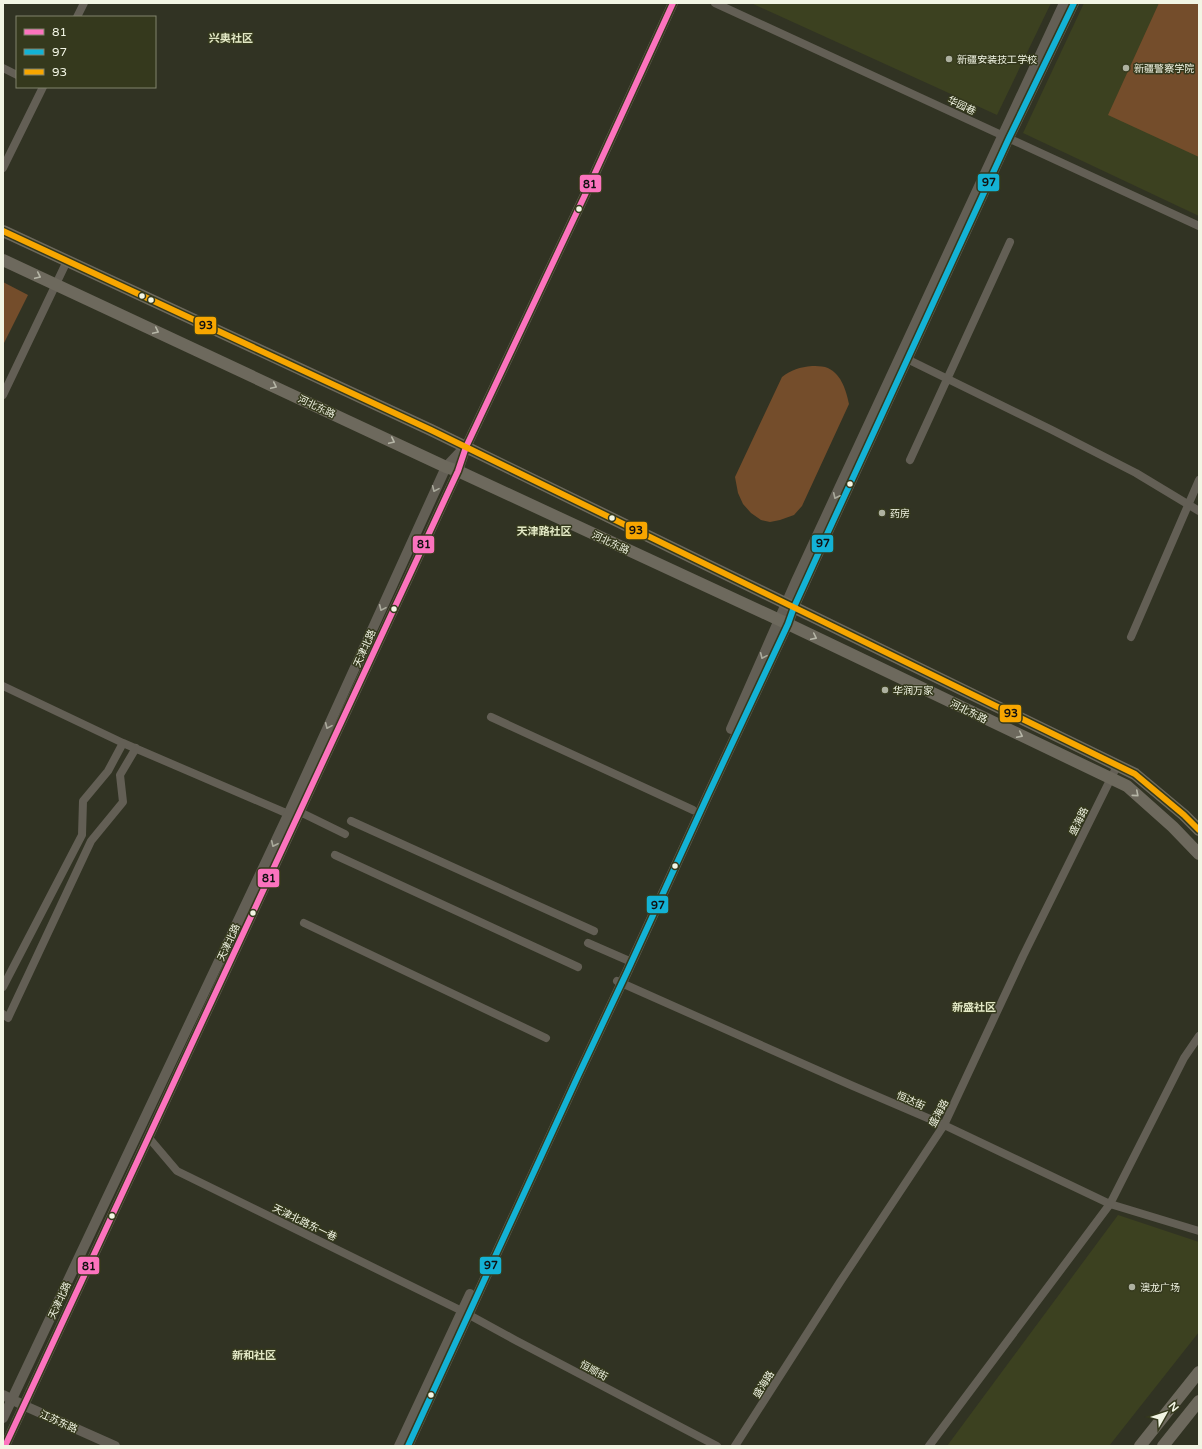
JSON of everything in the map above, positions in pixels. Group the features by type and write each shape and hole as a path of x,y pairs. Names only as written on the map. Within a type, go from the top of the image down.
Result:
{"main road":[{"path":"3,231 466,447 1135,774 1184,815 1199,830"},
{"name":"河北东路","path":"3,260 446,467 458,471 784,622 1127,786 1173,827 1199,854"},
{"path":"1140,1446 1199,1372"},
{"path":"1163,1446 1199,1401"}],"street":[{"path":"78,16 84,3"},
{"name":"天津北路","path":"3,1418 8,1397 295,815 458,471 466,447 584,197 673,3"},
{"name":"华园巷","path":"715,3 1199,226"},
{"path":"790,605 908,359 1064,3"},
{"path":"399,1446 465,1313 578,1076 701,809 784,622 790,605 1006,136 1074,3"},
{"path":"3,68 16,74"},
{"path":"3,168 43,88"},
{"path":"910,460 1010,242"},
{"path":"3,395 67,261"},
{"path":"908,359 1136,473 1199,511"},
{"name":"天津北路","path":"5,1446 149,1138 295,815 446,467 466,447"},
{"path":"1131,637 1199,480"},
{"path":"620,982 627,960 693,810 784,622"},
{"path":"3,686 123,743 295,815 345,834"},
{"path":"491,717 693,810"},
{"path":"3,987 82,835 83,801 108,771 123,743"},
{"path":"3,1014 8,1018 91,841 123,802 120,775 136,748"},
{"name":"盛海路","path":"735,1446 840,1282 944,1125 1023,956 1117,766"},
{"path":"351,821 594,931"},
{"path":"335,855 578,967"},
{"path":"304,923 546,1038"},
{"path":"588,943 627,960"},
{"name":"恒达街","path":"620,982 944,1125 1110,1204 1199,1231"},
{"path":"929,1446 1110,1204 1184,1058 1199,1036"},
{"name":"天津北路东一巷","path":"149,1138 176,1171 465,1313"},
{"path":"408,1446 465,1313"},
{"name":"恒顺街","path":"465,1313 717,1446"},
{"name":"江苏东路","path":"8,1397 115,1446"}],"shaded area":[{"name":"新疆安装技工学校","path":"751,3 1051,3 997,115"},
{"name":"新疆警察学院","path":"1084,3 1199,3 1199,216 1023,133"},
{"path":"1159,3 1199,3 1199,157 1108,115"},
{"path":"3,282 28,295 3,345"},
{"path":"820,366 831,369 839,377 844,387 849,404 802,506 794,515 780,520 770,522 761,520 751,513 743,504 738,493 735,477 782,377 796,369"},
{"name":"澳龙广场","path":"1118,1215 1199,1242 1199,1332 1109,1446 947,1446"}],"transit line":[{"name":"81","path":"5,1446 458,471 466,447 584,197 673,3"},
{"name":"97","path":"408,1446 788,624 794,607 828,532 1009,138 1074,3"},
{"name":"93","path":"3,231 431,430 1135,774 1184,815 1199,830"}],"place":[{"name":"新疆安装技工学校","path":"949,59"},
{"name":"新疆警察学院","path":"1126,68"},
{"name":"药房","path":"882,513"},
{"name":"华润万家","path":"885,690"},
{"name":"澳龙广场","path":"1132,1287"}],"district":[{"name":"兴奥社区","path":"231,38"},
{"name":"天津路社区","path":"544,531"},
{"name":"新盛社区","path":"974,1007"},
{"name":"新和社区","path":"254,1355"}]}
